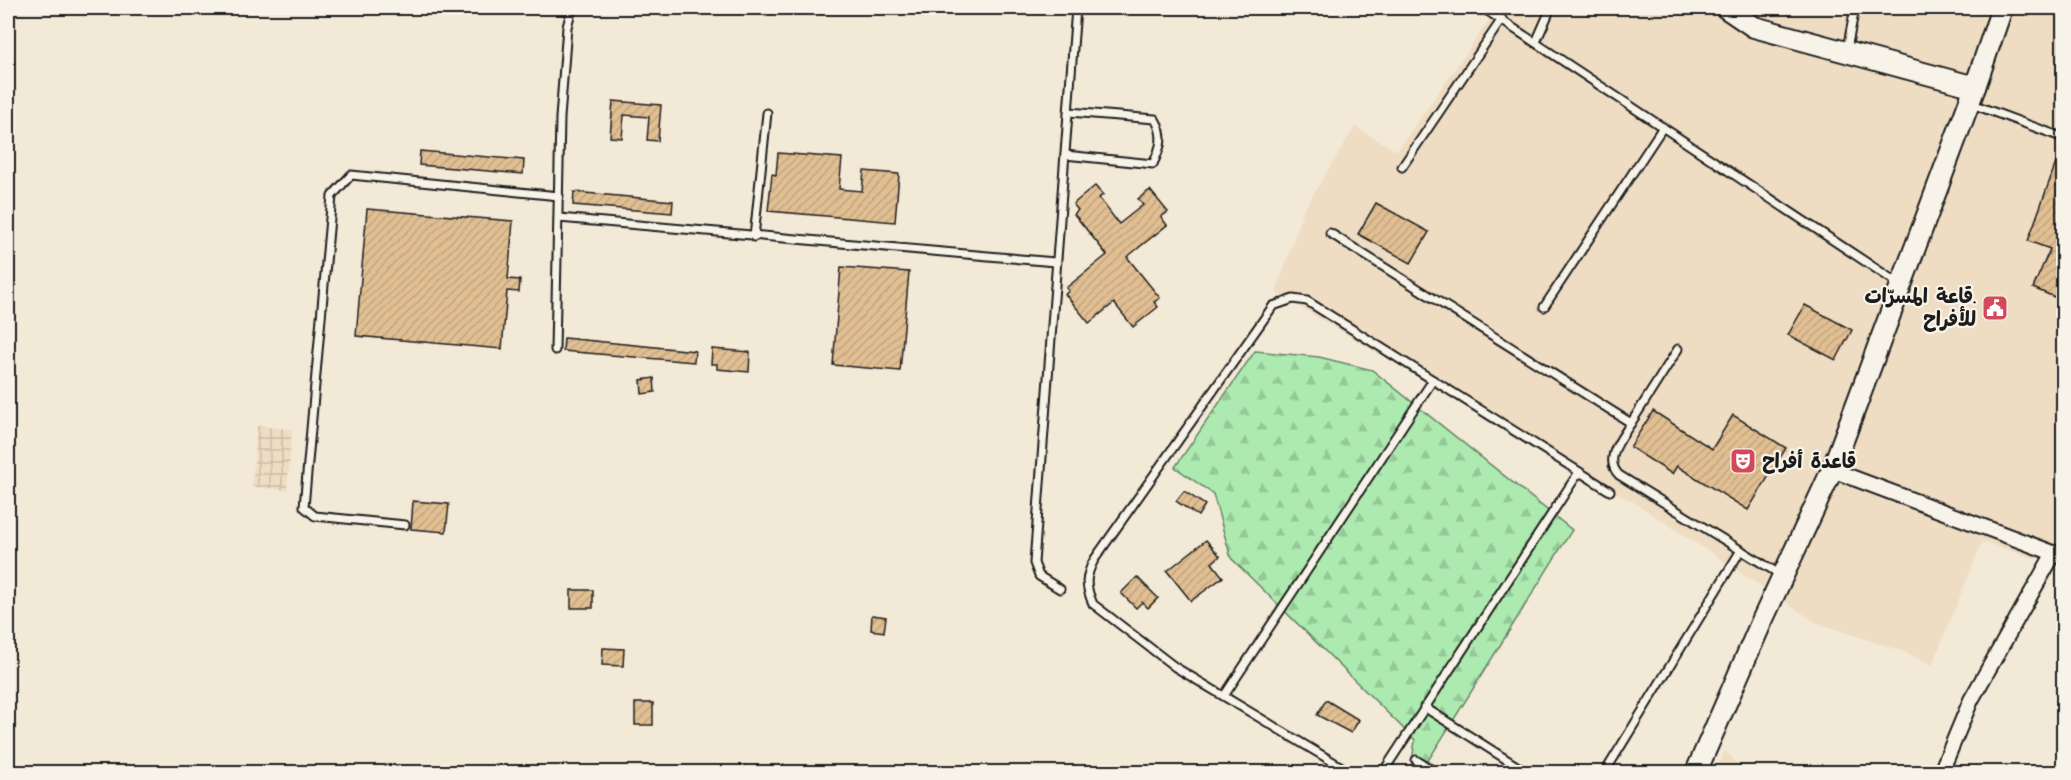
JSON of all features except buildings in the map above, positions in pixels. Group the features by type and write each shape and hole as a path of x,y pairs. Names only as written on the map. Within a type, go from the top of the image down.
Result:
{"street":[{"path":"1726,8 1754,27 1846,52 1972,95"},
{"path":"1696,772 1832,470 1972,95 2002,8"},
{"path":"1832,470 2059,555 1971,700 1941,772"}],"lane":[{"path":"555,350 560,118 567,27 572,8"},
{"path":"1060,589 1039,576 1034,563 1076,8"},
{"path":"1483,8 1901,286"},
{"path":"1536,42 1551,8"},
{"path":"1846,52 1855,8"},
{"path":"1402,167 1502,19"},
{"path":"1972,95 2064,138"},
{"path":"1065,155 1153,164 1162,139 1162,132 1155,119 1069,112"},
{"path":"754,237 767,113"},
{"path":"1544,307 1664,127"},
{"path":"405,525 315,516 304,507 332,196 351,175 559,196"},
{"path":"559,218 1055,262"},
{"path":"1330,233 1631,423"},
{"path":"1350,772 1175,667 1093,604 1085,576 1273,306 1281,301 1293,299 1307,301 1610,491"},
{"path":"1678,349 1611,459 1612,468 1619,475 1783,576"},
{"path":"1224,696 1433,380"},
{"path":"1383,772 1579,472"},
{"path":"1605,772 1741,550"},
{"path":"1424,707 1526,772"},
{"path":"1416,760 1436,772"}],"shaded area":[{"path":"1498,8 2063,8 2063,567 1982,542 1932,665 1905,652 1817,623 1637,504 1276,293 1303,211 1355,127 1397,151"},
{"path":"257,426 292,429 287,490 252,487"},
{"path":"1725,751 1745,772 1717,772"}],"green space":[{"path":"1255,351 1319,357 1372,370 1572,530 1421,772 1411,769 1415,740 1231,558 1213,494 1175,467"}],"place":[{"name":"قاعة المسرّات. للأفراح","path":"1995,308"},
{"name":"قاعدة أفراح","path":"1743,461"}]}
